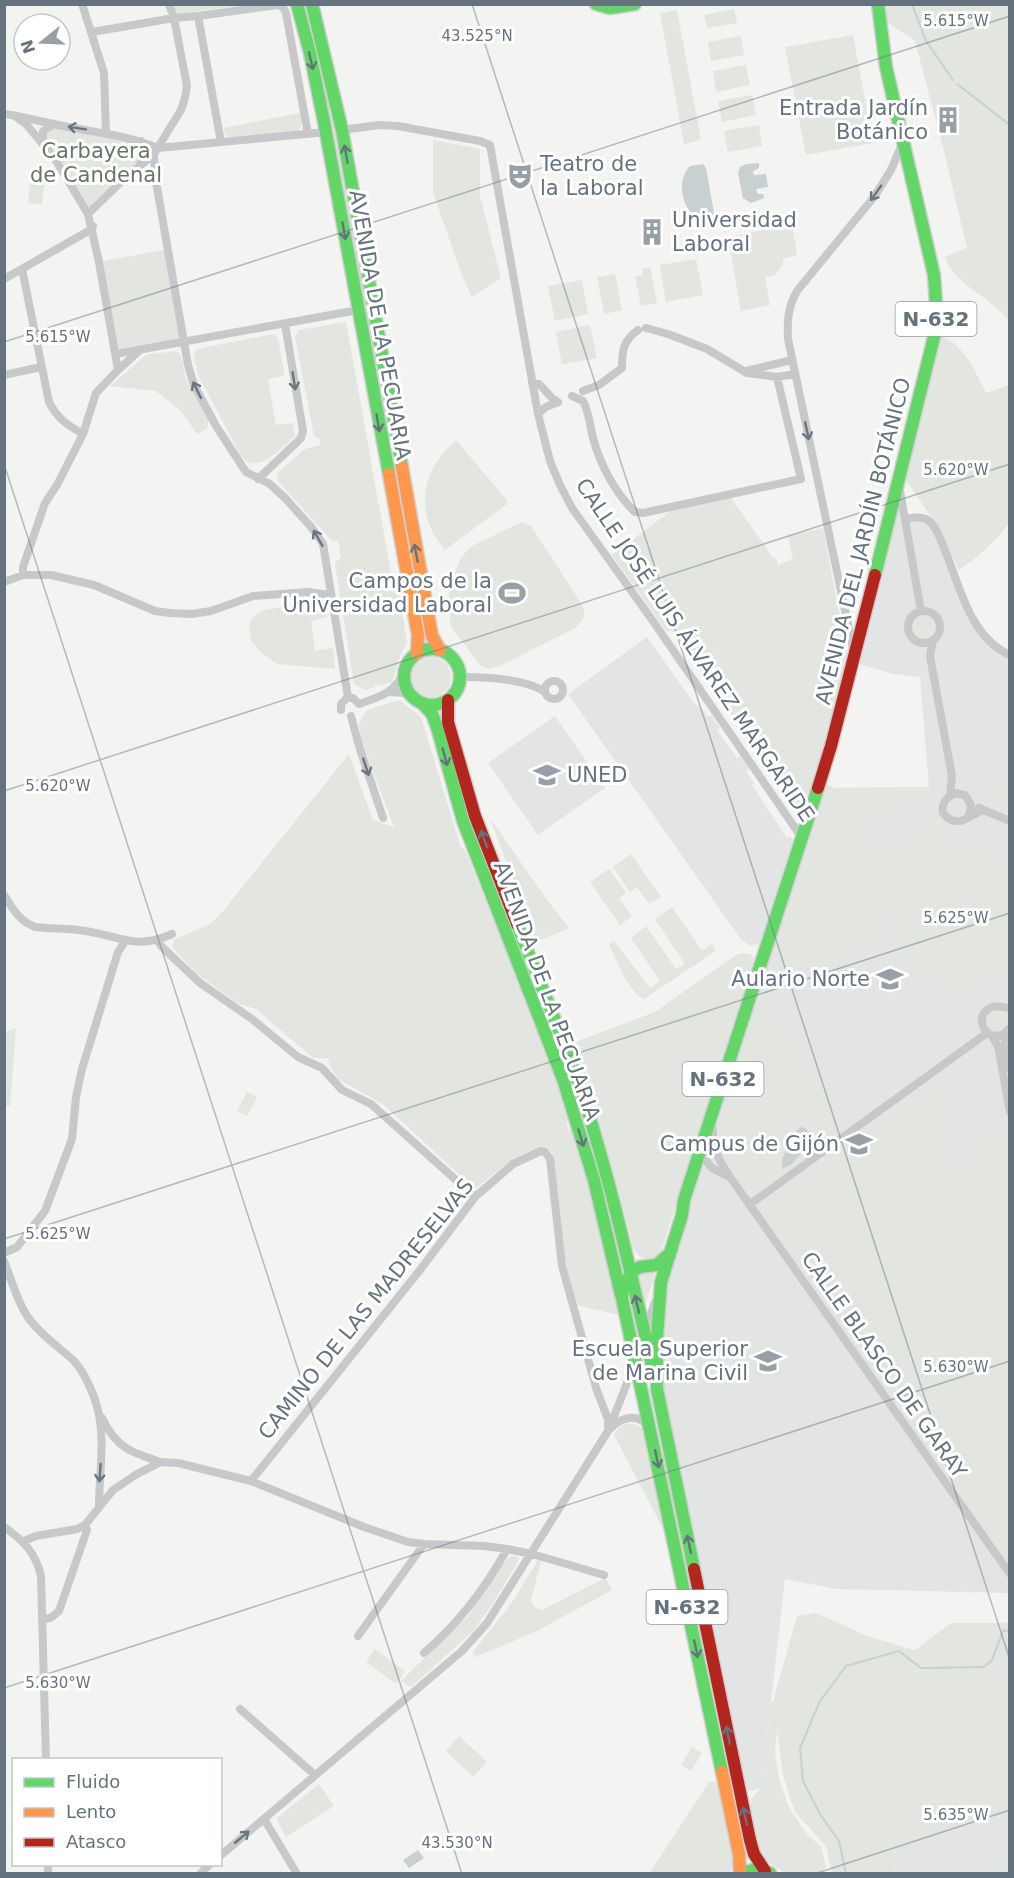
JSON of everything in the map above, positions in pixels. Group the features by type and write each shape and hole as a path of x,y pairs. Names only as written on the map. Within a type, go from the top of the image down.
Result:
{"main road":[{"name":"AVENIDA DE LA PECUARIA","path":"297,4 315,75 326,132 418,635 417,653"},
{"name":"AVENIDA DE LA PECUARIA","path":"312,4 342,130 432,636 440,650"},
{"path":"600,6 614,8 635,4"},
{"name":"AVENIDA DEL JARDÍN BOTÁNICO","path":"700,1164 703,1142 831,746 854,654 898,526 899,482 935,333 934,275 886,67 868,4"},
{"name":"AVENIDA DEL JARDÍN BOTÁNICO","path":"878,4 886,67"},
{"path":"433,648 440,650 450,655 460,669 461,677 455,693 448,700 434,705 418,701 406,687 404,680 408,663 417,653 433,648"},
{"name":"AVENIDA DE LA PECUARIA","path":"448,700 448,722 475,816 575,1074 606,1174 626,1251 634,1262 636,1270"},
{"name":"AVENIDA DE LA PECUARIA","path":"418,701 432,714 437,727 463,820 563,1079 594,1180 635,1360"},
{"name":"AVENIDA DEL JARDÍN BOTÁNICO","path":"661,1282 736,1058 745,1016"},
{"path":"622,1298 621,1291 624,1282 636,1270 660,1263 670,1253"},
{"path":"636,1270 644,1334 657,1389"},
{"name":"N-632","path":"661,1282 657,1337 657,1389 750,1840 754,1854 768,1872"},
{"name":"N-632","path":"635,1360 739,1854 739,1873 756,1869 768,1872"}],"street":[{"path":"82,4 104,73 106,133"},
{"path":"88,214 156,152 181,110 187,86 174,18 169,4"},
{"path":"92,32 278,4 283,7 288,21 308,134"},
{"path":"198,16 221,142"},
{"path":"4,114 141,141 156,152 221,142 326,132"},
{"path":"15,116 26,124 55,159 88,214 118,370"},
{"path":"43,145 42,131 54,124"},
{"name":"CALLE JOSÉ LUIS ÁLVAREZ MARGARIDE","path":"342,130 378,125 398,126 480,141 490,145 532,383 550,461 572,508 802,838"},
{"path":"139,166 143,159 141,141"},
{"path":"854,654 792,360 787,326 790,303 797,291 874,197 891,170 903,142"},
{"path":"156,152 155,176 188,365 194,385 216,426 246,472 270,484 285,498 323,544 348,697"},
{"path":"139,166 145,166 155,176"},
{"path":"82,203 91,208 97,206"},
{"path":"92,230 93,215 97,206"},
{"path":"4,279 92,230"},
{"path":"22,269 49,402 55,414 67,425 83,434"},
{"path":"116,354 358,310"},
{"path":"258,479 301,438 303,431 285,324"},
{"path":"584,391 622,368 622,351 625,342 642,329 668,334 707,349 747,374 777,377 795,374"},
{"path":"23,575 22,567 45,503 57,485 83,434 96,393 142,349"},
{"path":"742,371 792,360"},
{"path":"772,365 769,370 770,374 777,377"},
{"path":"4,375 41,367"},
{"path":"572,396 583,401 587,409 596,446 616,488 635,512 642,513 801,479 777,377"},
{"path":"532,383 539,384 558,402 546,406 538,414"},
{"path":"538,414 545,391"},
{"path":"899,482 898,526 921,611"},
{"path":"898,526 916,517 930,521 951,563 975,622 999,651 1010,655"},
{"path":"4,582 23,575 43,574 81,581 155,611 170,614 192,614 211,610 252,596 308,592 331,595"},
{"path":"933,640 921,642 914,639 909,628 910,621 915,614 928,611 938,618 939,634 933,640 930,656 952,776 960,794 970,800 972,805 1010,821"},
{"path":"921,642 930,656"},
{"path":"359,704 390,692 406,669"},
{"path":"461,677 519,682 552,681 560,683 563,688 562,695 551,699 544,691 519,682"},
{"path":"544,691 547,684 552,681"},
{"path":"390,692 404,693 418,701"},
{"path":"348,697 356,699 359,704 357,713 351,716 338,710 342,701 348,697"},
{"path":"351,716 383,818"},
{"path":"952,776 950,795 942,810 946,817 960,822 982,810"},
{"path":"950,795 960,794"},
{"path":"969,816 972,805"},
{"path":"4,895 14,912 27,924 40,928 86,931 139,943 158,941 172,934"},
{"path":"4,1253 17,1247 45,1211 72,1139 76,1096 82,1069 117,952 126,940"},
{"path":"158,941 160,946 200,983 252,1019 298,1057 322,1068 342,1090 371,1104 475,1197"},
{"path":"1008,1011 995,1006 990,1008 984,1013 982,1024 998,1046 1010,1112"},
{"path":"749,1205 990,1034 999,1036 1008,1030"},
{"path":"1008,1030 1005,1043 1010,1069"},
{"name":"CALLE BLASCO DE GARAY","path":"713,1130 712,1144 730,1177 1010,1574"},
{"name":"CAMINO DE LAS MADRESELVAS","path":"252,1481 420,1270 475,1197 513,1164 537,1152 545,1152 550,1159 562,1266 597,1391 608,1419 608,1431"},
{"path":"700,1164 717,1156"},
{"path":"700,1164 712,1168"},
{"name":"CALLE BLASCO DE GARAY","path":"700,1164 730,1177"},
{"path":"4,1262 20,1303 29,1319 47,1339 74,1362 112,1437 128,1450 161,1462 214,1471 252,1481 364,1527 408,1542 484,1546 532,1554 604,1575"},
{"name":"AVENIDA DEL JARDÍN BOTÁNICO","path":"222,1854 462,1652 487,1623 608,1431 661,1282"},
{"path":"96,1405 102,1438 99,1507"},
{"path":"608,1431 616,1422 625,1418 637,1418 644,1421 650,1428"},
{"path":"102,1438 112,1437"},
{"path":"24,1541 36,1536 77,1529 85,1525 113,1491 137,1474 161,1462"},
{"path":"43,1620 59,1611 87,1530 85,1525"},
{"path":"4,1527 24,1541 39,1566 43,1590 46,1758"},
{"path":"358,1636 424,1544"},
{"path":"424,1653 467,1610 507,1550"},
{"path":"240,1709 315,1775"},
{"path":"264,1819 297,1874"}],"shaded area":[{"path":"759,163 759,168 753,171 754,175 766,174 768,187 756,189 758,194 763,194 764,198 751,203 743,198 738,173 740,167"},
{"path":"703,164 706,168 714,213 712,217 700,219 688,209 682,187 683,179 690,166"},
{"name":"Campus de Gijón","path":"899,482 905,518 930,521 975,622 1009,655 1009,1593 836,1589 785,1579 761,1788 739,1793 657,1389 661,1282 820,781 835,788 929,787 920,677 894,674 852,662"},
{"path":"647,637 696,706 699,705 708,717 711,715 720,728 717,730 737,758 740,756 749,769 746,771 754,783 752,785 787,838 790,836 793,840 760,943 755,945 749,945 740,938 568,694"},
{"name":"UNED","path":"555,716 605,788 538,835 488,763"},
{"path":"801,1127 808,1131 800,1145 801,1153 792,1164 782,1169 782,1160 787,1147 794,1141 796,1131"},
{"path":"1009,1630 1009,1700 1002,1679 1000,1635"},
{"path":"1009,1808 1009,1873 893,1873 896,1871 893,1848 984,1822"},
{"path":"418,1850 424,1858 409,1868 403,1860"}],"green space":[{"path":"173,4 246,5 176,14"},
{"path":"297,5 312,5 318,27 433,648 417,653"},
{"path":"884,5 1009,5 1009,321 957,276 945,257 967,248 943,147 915,41 887,22"},
{"path":"734,9 737,23 707,28 704,15"},
{"path":"677,10 701,140 684,144 660,13"},
{"path":"853,35 873,143 806,155 785,47"},
{"path":"741,36 744,55 711,61 708,42"},
{"path":"746,65 750,85 716,92 713,71"},
{"path":"752,95 756,115 722,122 718,101"},
{"path":"299,113 302,115 301,128 296,131 239,137 225,135 224,128"},
{"name":"Carbayera de Candenal","path":"54,124 141,141 143,159 91,208 87,207 43,145 46,127"},
{"path":"759,125 762,146 728,152 724,131"},
{"path":"433,140 480,149 480,196 501,278 472,297 462,276 433,192"},
{"path":"32,169 46,170 42,205 28,203"},
{"path":"792,224 797,255 783,259 783,265 775,275 765,277 770,305 741,311 728,237"},
{"path":"168,249 185,342 116,354 99,262"},
{"path":"696,259 703,295 666,302 660,265"},
{"path":"650,267 657,303 641,306 635,276 643,275 642,269"},
{"path":"615,274 622,310 604,314 597,277"},
{"path":"582,280 588,314 555,321 548,286"},
{"path":"346,322 391,573 400,597 407,643 400,656 392,682 377,686 376,682 375,687 365,690 354,684 335,563 341,557 338,541 332,541 277,480 277,473 305,449 320,445 320,439 314,436 295,337 299,330"},
{"path":"590,325 597,358 562,364 556,332"},
{"path":"273,334 278,339 285,376 268,379 276,425 293,423 295,436 266,460 253,463 246,461 240,454 198,375 194,355 197,349"},
{"path":"941,336 963,352 986,393 1009,385 1009,523 986,549 959,570 938,527 906,480"},
{"path":"175,351 179,353 182,360 186,379 209,419 207,429 197,434 181,411 156,391 110,386 146,355"},
{"path":"456,440 507,500 507,504 445,550 428,522 425,493 435,465"},
{"path":"731,498 774,559 776,558 778,565 793,559 788,536 823,528 847,654 825,744 800,818 792,810 793,801 673,631 666,631 612,555 672,510"},
{"name":"Campos de la Universidad Laboral","path":"522,522 531,526 581,603 584,617 575,628 500,666 488,669 480,665 451,627 448,602 450,584 462,556 472,546"},
{"path":"325,601 327,617 311,621 315,651 333,648 335,669 277,664 251,641 249,624 252,618 263,610"},
{"path":"925,615 934,618 937,627 934,636 925,639 916,636 913,627 916,618"},
{"path":"431,657 439,658 445,663 450,669 450,685 445,691 439,696 431,697 423,696 417,691 412,685 411,677 412,669 417,663 423,658"},
{"path":"399,700 421,717 461,848 465,850 548,1054 570,1120 566,1122 569,1130 572,1129 585,1176 619,1315 576,1305 566,1269 552,1153 547,1147 517,1157 475,1189 384,1105 338,1079 328,1058 313,1058 256,1009 239,1004 195,972 172,947 174,940 212,923 349,754 373,820 394,827 361,740 359,723 367,710"},
{"path":"1009,780 1009,810 984,801 1000,782"},
{"path":"820,781 835,788 940,787 935,803 911,802 907,798 862,830 880,856 926,825 924,821 934,816 939,823 956,832 958,840 953,842 950,834 944,836 945,844 914,860 899,877 893,887 888,910 891,938 823,963 831,976 828,979 817,965 776,995 773,1005 775,1015 849,1122 854,1119 859,1126 762,1196 749,1196 740,1191 717,1156 718,1130 756,1009 759,1009 765,977 790,901 799,884 807,853 798,848"},
{"path":"956,795 967,801 965,817 950,818 944,805"},
{"path":"490,818 547,900 569,928 536,942"},
{"path":"964,845 994,854 1009,864 1009,967 980,988 951,987 927,977 909,959 897,936 893,911 899,886 914,865 941,849"},
{"path":"631,854 661,897 649,904 637,887 630,892 613,867"},
{"path":"609,869 626,893 619,898 632,916 620,925 590,882"},
{"path":"672,907 702,951 712,944 716,951 644,999 628,983 609,944 614,941 650,988 660,981 631,938 646,926 676,969 685,964 655,919"},
{"path":"741,953 750,954 754,961 659,1258 643,1258 633,1247 606,1144 573,1043 655,1012"},
{"path":"1004,1008 1009,1015 1009,1028 992,1036 982,1018 984,1013"},
{"path":"16,1028 10,1106 5,1106 5,1032"},
{"path":"987,1049 990,1052 1010,1162 1009,1568 819,1294 820,1285 807,1265 800,1265 763,1208 771,1199 942,1080 948,1112 937,1114 948,1160 961,1161 980,1157 977,1138 996,1135 981,1052"},
{"path":"247,1092 257,1097 247,1116 237,1111"},
{"path":"653,1269 655,1274 643,1312 634,1273"},
{"path":"633,1424 642,1428 668,1538 614,1435 622,1426"},
{"path":"515,1555 519,1558 518,1562 473,1631 411,1687 401,1681 467,1617 504,1562"},
{"path":"538,1560 541,1561 531,1600 538,1609 542,1610 605,1578 612,1590 535,1632 475,1657 473,1653 476,1648 511,1604"},
{"path":"816,1613 867,1636 915,1650 951,1623 1009,1622 1009,1643 1004,1648 1002,1679 1009,1700 1010,1808 984,1822 893,1848 896,1871 893,1873 832,1873 826,1846 796,1813 791,1801 783,1775 777,1730 775,1753 779,1779 787,1802 807,1834 821,1847 826,1867 820,1873 785,1873 765,1859 760,1851 750,1809 752,1798 761,1788 771,1702 773,1702 797,1616"},
{"path":"375,1649 405,1671 396,1684 366,1662"},
{"path":"459,1736 487,1762 473,1777 446,1751"},
{"path":"692,1747 702,1753 691,1771 681,1765"},
{"path":"709,1782 716,1782 717,1785 734,1862 731,1870 727,1874 649,1874"},
{"path":"319,1784 334,1806 286,1837 277,1820 278,1817"}],"waterway":[{"path":"912,4 926,41 953,80"},
{"path":"957,84 1010,125"},
{"path":"846,1874 839,1841 820,1814 803,1781 800,1748 820,1701 846,1666 899,1651 921,1668 984,1667 992,1660 1003,1631 1010,1630"}],"traffic: fast":[{"path":"297,4 324,122 389,474"},
{"path":"312,4 342,130 402,467"},
{"path":"596,4 610,8 635,4"},
{"path":"875,575 935,333 936,304 934,275 886,67 878,4"},
{"path":"432,649 443,651 452,657 458,666 460,677 458,688 452,697 443,703 432,705 421,703 412,697 406,688 404,677 406,666 412,657 421,651 432,649"},
{"path":"423,704 432,714 437,727 463,821 563,1079 594,1180 621,1295"},
{"path":"694,1569 657,1389 657,1337 661,1282 682,1215 684,1200 818,788"},
{"path":"517,924 568,1054 598,1146 653,1370"},
{"path":"669,1254 657,1265 640,1267 632,1272 624,1284 622,1298 722,1772"},
{"path":"739,1874 756,1869 770,1873"}],"traffic: slow":[{"path":"402,467 432,636 440,650"},
{"path":"389,474 418,635 417,653"},
{"path":"722,1772 739,1854 740,1873"}],"traffic: jam":[{"path":"818,788 875,575"},
{"path":"448,700 448,722 475,816 517,924"},
{"path":"694,1569 750,1840 754,1854 765,1871"}],"place":[{"name":"Entrada Jardín Botánico","path":"948,120"},
{"name":"Teatro de la Laboral","path":"520,176"},
{"name":"Universidad Laboral","path":"652,232"},
{"name":"Campos de la Universidad Laboral","path":"512,593"},
{"name":"UNED","path":"547,775"},
{"name":"Aulario Norte","path":"890,979"},
{"name":"Campus de Gijón","path":"859,1144"},
{"name":"Escuela Superior de Marina Civil","path":"768,1361"}]}
